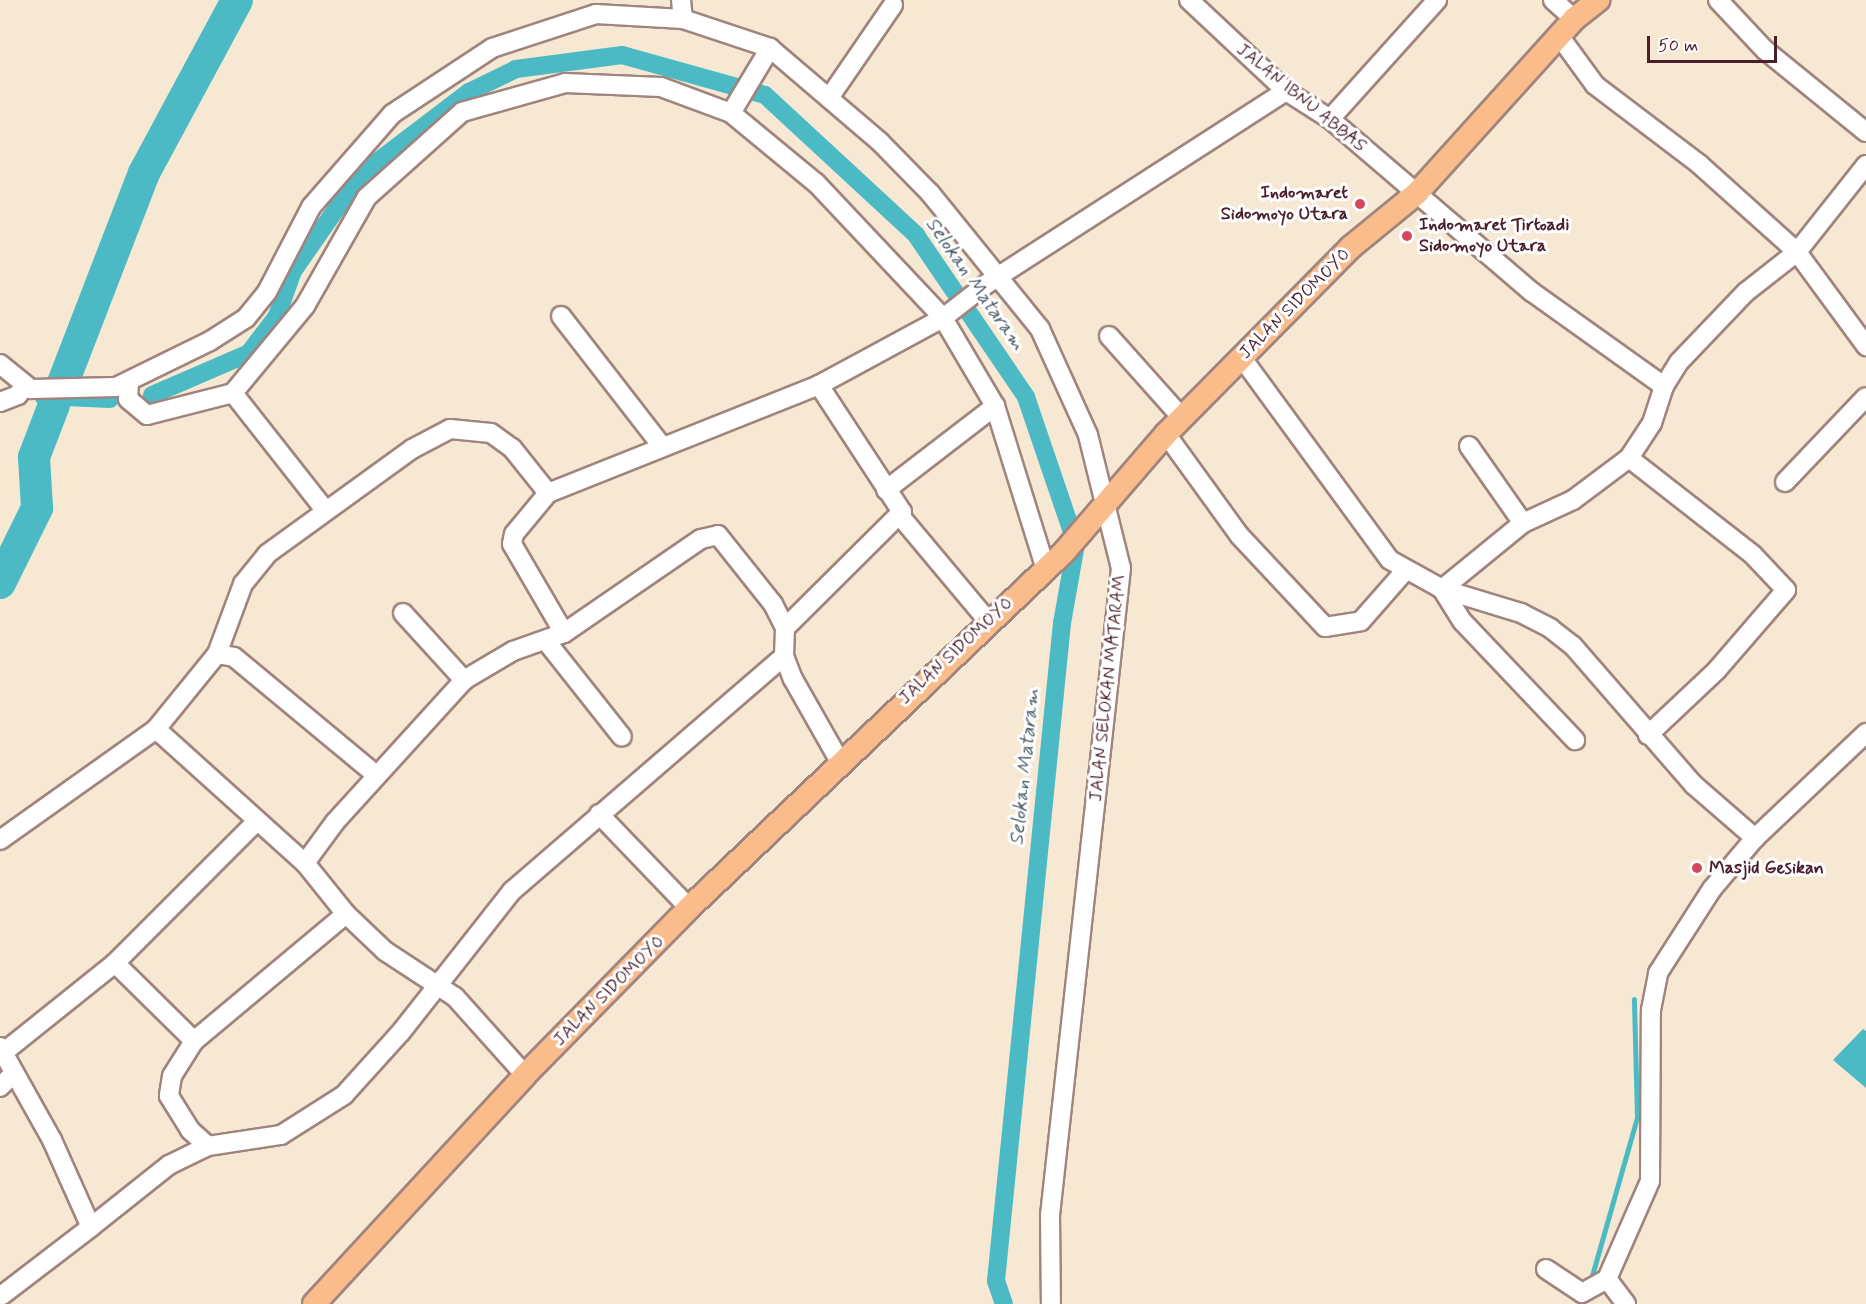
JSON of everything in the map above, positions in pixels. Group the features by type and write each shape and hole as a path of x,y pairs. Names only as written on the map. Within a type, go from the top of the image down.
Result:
{"main road":[{"name":"JALAN SIDOMOYO","path":"314,1304 525,1075 689,908 840,760 1064,552 1109,506 1174,426 1351,247 1417,193 1574,19 1598,0"}],"street":[{"path":"681,0 683,19"},
{"name":"JALAN IBNU ABBAS","path":"1189,0 1286,91 1329,119 1532,292 1664,386"},
{"path":"1553,0 1574,19"},
{"path":"1718,0 1765,50 1866,132"},
{"path":"1329,119 1432,2"},
{"path":"829,98 893,5"},
{"name":"JALAN SELOKAN MATARAM","path":"28,387 123,385 246,318 267,292 311,207 373,134 392,114 492,48 596,14 683,19 766,53 829,98 930,193 994,280 1040,329 1069,386 1109,506 1121,568 1050,1215 1052,1304"},
{"path":"1560,37 1595,85 1700,164 1797,252 1866,346"},
{"path":"731,114 766,53"},
{"path":"123,385 128,399 147,415 233,393 305,306 367,197 462,112 565,83 607,82 662,87 731,114 816,183 943,318 996,406 1046,567"},
{"path":"564,633 512,544 514,534 548,494 662,446 819,385 943,318 994,280 1286,91"},
{"path":"1442,589 1523,522 1573,500 1629,458 1652,423 1664,386 1706,330 1797,252 1866,165"},
{"path":"561,316 662,446"},
{"path":"1109,336 1174,426 1239,535 1325,627 1361,621 1404,571"},
{"path":"1242,358 1378,546 1404,571 1442,589 1521,613 1550,628 1573,646 1648,735 1694,785 1755,838"},
{"path":"0,364 28,387 18,395 0,402"},
{"path":"785,628 900,517 901,508 886,490 819,385"},
{"path":"233,393 325,510"},
{"path":"1785,483 1866,397"},
{"path":"886,490 996,406"},
{"path":"0,840 156,729 217,654 243,584 267,554 325,510 450,429 491,433 512,448 548,494"},
{"path":"1469,446 1523,522"},
{"path":"1629,458 1753,555 1786,590 1725,662 1648,735"},
{"path":"900,517 988,621"},
{"path":"305,863 376,775 464,680 513,651 564,633 709,535 728,542 785,628 784,656 840,760"},
{"path":"1442,589 1463,622 1575,740"},
{"path":"404,613 464,680"},
{"path":"546,640 622,737"},
{"path":"217,654 234,657 376,775"},
{"path":"4,1298 169,1165 208,1146 281,1135 344,1095 401,1032 435,983 512,891 784,656"},
{"path":"156,729 305,863 346,914 385,951 455,997 525,1075"},
{"path":"1546,1269 1582,1293 1607,1279 1650,1181 1652,1010 1658,974 1712,889 1755,838 1866,733"},
{"path":"599,814 689,908"},
{"path":"91,1227 52,1140 2,1049 115,963 257,821"},
{"path":"208,1146 190,1130 170,1096 172,1076 194,1041 346,914"},
{"path":"115,963 194,1041"},
{"path":"0,1088 14,1073"},
{"path":"1607,1279 1626,1304"}],"water":[{"path":"1863,1029 1866,1031 1866,1088 1833,1060"}],"waterway":[{"path":"61,388 144,173 237,0"},
{"name":"Selokan Mataram","path":"152,395 249,353 277,316 293,271 360,175 469,92 516,69 622,55 765,95 916,235 1026,397 1076,544 1062,623 996,1281 1004,1304"},
{"name":"Selokan Mataram","path":"43,396 110,399"},
{"path":"0,583 37,508 34,457 54,405"},
{"path":"1591,1279 1637,1117 1634,999"}],"place":[{"name":"Indomaret Sidomoyo Utara","path":"1360,204"},
{"name":"Indomaret Tirtoadi Sidomoyo Utara","path":"1407,236"},
{"name":"Masjid Gesikan","path":"1697,868"}]}
